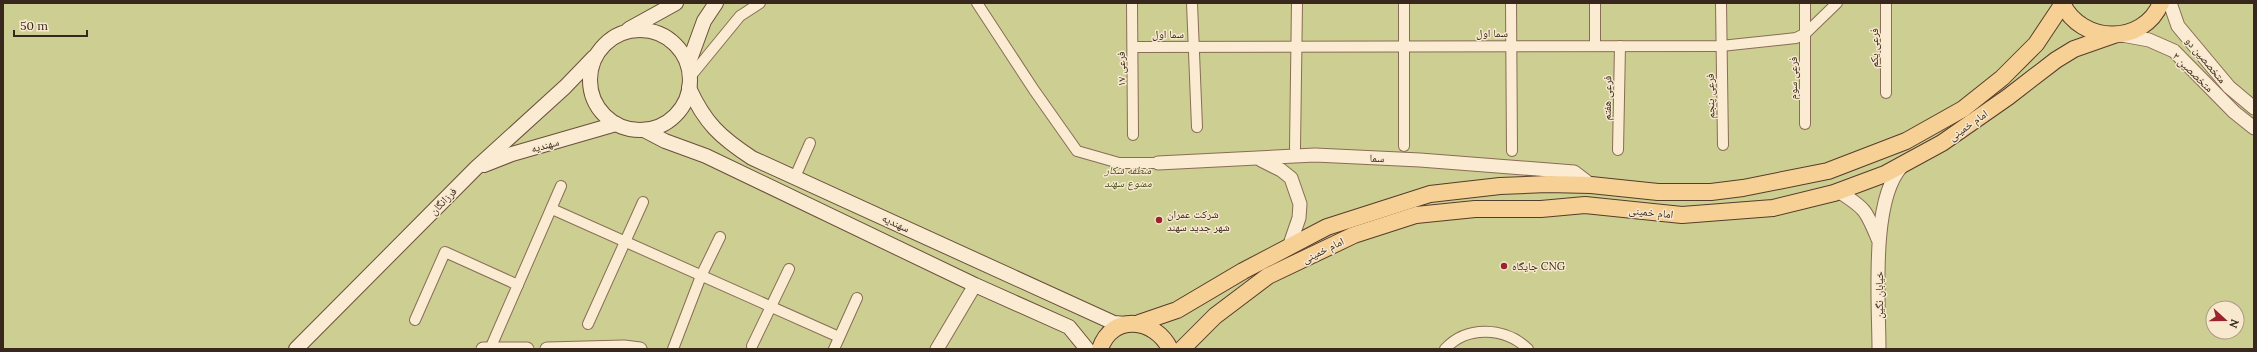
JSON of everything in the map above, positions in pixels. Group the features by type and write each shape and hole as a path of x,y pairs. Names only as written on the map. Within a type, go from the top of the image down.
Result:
{"main road":[{"path":"676,3 612,37 602,46 594,57 590,72 590,88 594,102 603,115 616,124 629,130 644,130 660,126 674,117 684,104 689,77 704,21 716,3"},
{"name":"امام خمینی","path":"1182,349 1215,316 1268,276 1354,235 1416,215 1475,209 1541,209 1585,205 1682,215 1773,208 1838,191 1886,174 1942,143 2074,48 2139,29 2152,18 2161,3"},
{"path":"2062,4 2071,17 2086,29 2102,35 2118,35"},
{"name":"امام خمینی","path":"1100,349 1109,335 1133,324 1177,310 1243,271 1327,227 1430,194 1500,186 1591,184 1658,192 1711,192 1743,188 1828,171 1906,141 1963,109 2002,78 2036,44 2062,4"},
{"path":"625,31 638,29 651,30 664,35 683,53 689,77"},
{"name":"فرزانگان","path":"296,349 476,168 565,87 594,57"},
{"name":"سهندیه","path":"689,77 701,112 726,141 752,158 1114,323 1133,324"},
{"name":"سهندیه","path":"476,168 512,154 616,124"},
{"name":"سهندیه","path":"644,130 665,141 706,156 1069,327 1087,349"},
{"path":"975,284 986,265"},
{"path":"1133,324 1158,332 1166,340 1170,349"}],"street":[{"path":"689,77 740,16 760,3"},
{"path":"977,3 1034,90 1077,151 1119,163 1158,163"},
{"name":"فرعی ۱۷","path":"1132,3 1133,135"},
{"path":"1192,3 1197,127"},
{"path":"1295,148 1298,45 1297,3"},
{"path":"1404,3 1404,146"},
{"path":"1511,3 1512,151"},
{"path":"1595,3 1595,45"},
{"name":"فرعی پنجم","path":"1720,3 1723,145"},
{"name":"فرعی سوم","path":"1805,3 1805,124"},
{"name":"سما اول","path":"1132,47 1298,45 1721,46 1796,38 1806,33 1837,3"},
{"name":"فرعی یکم","path":"1886,3 1886,93"},
{"name":"متخصصین دو","path":"2170,3 2178,26 2229,87 2254,108"},
{"name":"متخصصین ۲","path":"2118,35 2149,40 2174,51 2234,112 2254,128"},
{"name":"فرعی هفتم","path":"1618,150 1620,46"},
{"path":"795,177 810,143"},
{"name":"سما","path":"1158,163 1315,156 1420,160 1574,172 1591,184"},
{"path":"1259,159 1281,170 1291,178 1300,204 1299,218 1289,247"},
{"path":"1879,240 1886,194 1895,173 1903,164"},
{"path":"490,348 561,186"},
{"path":"1838,191 1866,212 1873,223 1879,240"},
{"path":"588,324 643,202"},
{"path":"552,209 839,337"},
{"path":"673,349 701,276 720,237"},
{"name":"خیابان نگین","path":"1879,240 1879,349"},
{"path":"415,320 446,252 518,285"},
{"path":"752,346 789,269"},
{"path":"937,349 975,284"},
{"path":"834,349 857,298"},
{"path":"1445,349 1463,336 1490,331 1507,335 1528,349"},
{"path":"547,349 624,347 640,349"},
{"path":"483,349 527,349"}],"green space":[{"name":"منطقه شکار ممنوع سهند","path":"3,3 2254,3 2254,349 3,349"}],"place":[{"name":"شرکت عمران شهر جدید سهند","path":"1159,220"},
{"name":"جایگاه CNG","path":"1504,266"}]}
